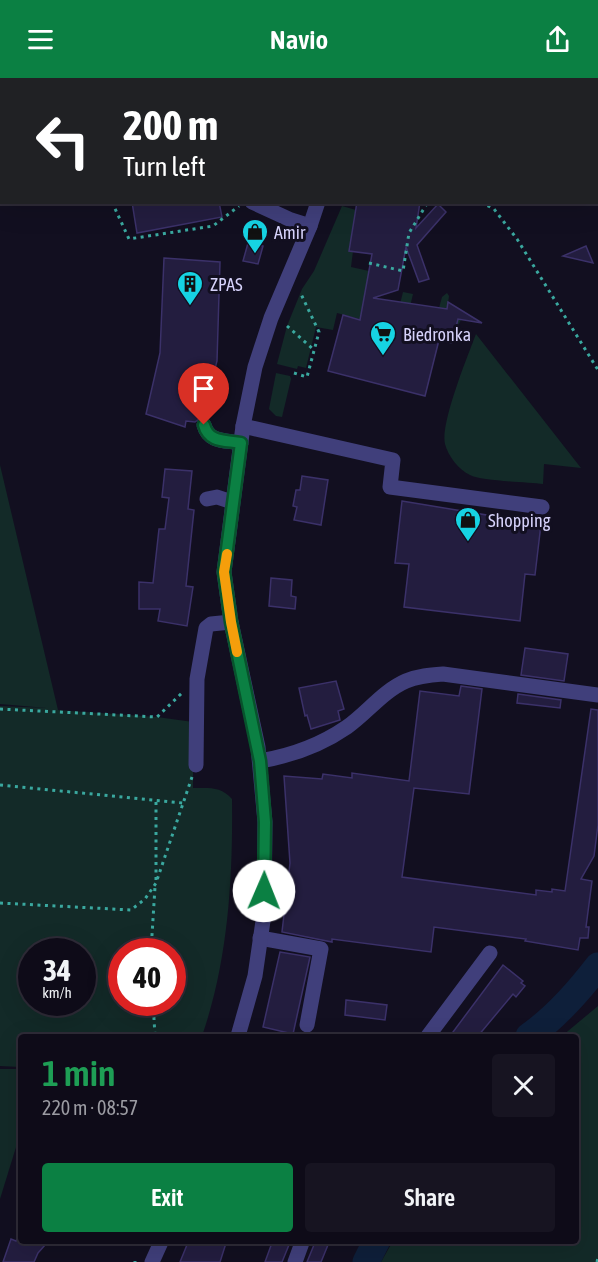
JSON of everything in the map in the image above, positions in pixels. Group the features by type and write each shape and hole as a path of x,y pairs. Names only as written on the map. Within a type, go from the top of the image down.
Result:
{"street":[{"path":"256,204 310,226"},
{"path":"239,1034 255,976 264,914 265,822 260,761 231,622 224,572 243,426 255,367 271,318 317,204"},
{"path":"204,425 207,434 212,438 241,443"},
{"path":"243,426 393,460 390,487 542,507"},
{"path":"207,500 217,497 232,502"},
{"path":"196,765 197,679 206,628 212,624 231,622"},
{"path":"260,761 285,757 331,737 395,688 422,676 442,674 598,695"},
{"path":"260,938 321,949 307,1025"},
{"path":"429,1034 490,953"},
{"path":"152,1262 160,1244"},
{"path":"295,1262 302,1244"}],"path":[{"path":"113,204 129,239 213,226 240,204"},
{"path":"369,263 404,271 409,233 427,204"},
{"path":"485,204 494,209 517,239 598,370"},
{"path":"294,373 307,377 319,332 301,294"},
{"path":"287,326 314,350"},
{"path":"0,710 157,717 197,679"},
{"path":"0,903 131,910 145,899 156,883 196,765"},
{"path":"0,785 184,804"},
{"path":"152,938 156,883 156,801"},
{"path":"154,1016 155,1034"}],"green space":[{"path":"342,206 356,210 349,250 353,251 351,267 369,271 364,302 399,308 403,292 413,294 409,311 439,308 442,297 447,293 449,296 446,318 461,320 456,329 397,314 393,328 337,313 333,330 316,327 306,368 298,366 297,369 277,364 287,326 302,289 314,271"},
{"path":"476,334 581,468 544,464 543,484 476,477 466,473 454,462 445,444 447,421"},
{"path":"276,373 290,376 291,379 282,417 276,416 269,409"},
{"path":"0,465 58,710 193,722 193,788 219,790 232,799 227,919 218,979 203,1034 18,1034 18,1067 0,1066 0,706 47,708 0,704"},
{"path":"598,1006 598,1262 381,1262 391,1244 579,1244 579,1034 564,1034"},
{"path":"0,1069 18,1069 18,1141 0,1199"}],"building":[{"name":"ZPAS","path":"132,204 219,204 222,217 137,233"},
{"path":"357,204 420,204 416,228 438,204 446,212 417,245 429,279 419,282 406,247 398,290 373,298 447,309 448,302 482,323 458,319 452,343 439,340 425,396 328,371 343,315 360,320 372,254 349,251"},
{"path":"248,243 263,246 258,264 243,261"},
{"path":"586,246 593,263 563,256"},
{"name":"ZPAS","path":"164,258 220,262 217,361 203,416 195,422 186,421 185,427 146,414 160,353"},
{"path":"165,469 192,471 188,509 194,510 186,586 193,587 187,626 158,621 160,609 139,609 139,582 153,583 159,529 165,529 169,498 162,497"},
{"path":"302,476 328,480 321,525 294,520 297,507 293,506 296,490 300,490"},
{"name":"Shopping","path":"402,501 541,524 535,575 525,574 520,621 404,607 409,564 395,563"},
{"path":"271,578 292,580 291,596 296,597 295,609 269,606"},
{"path":"525,648 568,654 564,681 521,675"},
{"path":"336,681 344,709 338,711 340,720 311,729 307,715 305,716 299,688"},
{"path":"461,686 482,689 469,794 414,788 402,877 536,895 536,890 565,891 591,709 598,710 598,825 594,856 581,879 592,881 586,927 589,927 588,938 580,938 578,950 525,941 526,939 434,927 431,952 332,939 332,942 282,932 290,863 284,776 322,779 323,774 352,778 352,773 409,781 420,691 459,696"},
{"path":"518,694 561,700 560,708 517,703"},
{"path":"280,952 310,957 293,1034 263,1027"},
{"path":"503,965 523,981 521,983 525,986 516,997 513,994 480,1034 451,1034"},
{"path":"346,1000 387,1005 385,1020 345,1015"},
{"path":"18,1237 18,1244 46,1244 34,1262 3,1262 11,1239 16,1241"},
{"path":"187,1244 226,1244 220,1262 180,1262"},
{"path":"272,1244 289,1244 282,1262 265,1262"},
{"path":"314,1244 328,1244 321,1262 307,1262"}],"waterway":[{"path":"532,1034 566,1004 598,966"},
{"path":"366,1262 375,1244"}],"slow traffic":[{"path":"227,554 224,572 237,652"}],"place":[{"name":"Amir","path":"255,255"},
{"name":"ZPAS","path":"190,307"},
{"name":"Biedronka","path":"383,357"},
{"name":"Shopping","path":"468,543"}],"route":[{"path":"204,425 207,434 212,438 241,443 224,572 231,622 260,761 265,822 264,891"}]}
